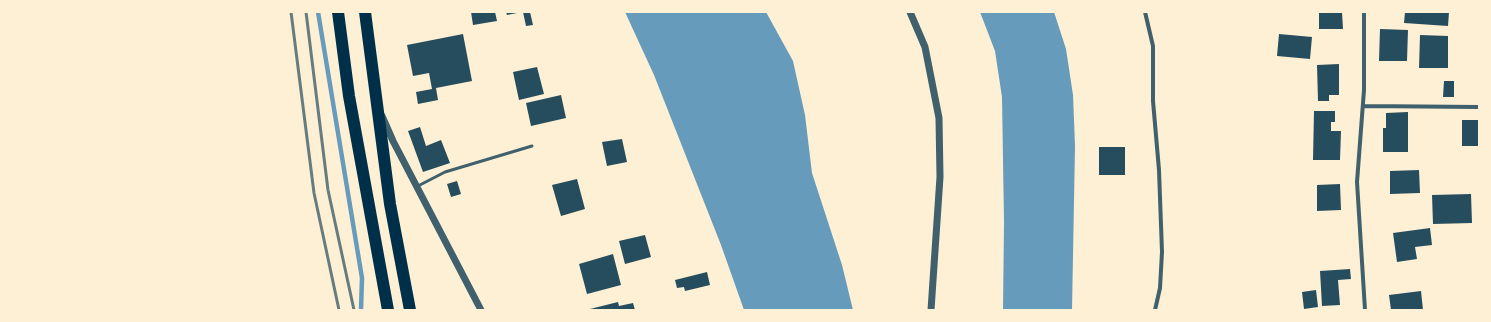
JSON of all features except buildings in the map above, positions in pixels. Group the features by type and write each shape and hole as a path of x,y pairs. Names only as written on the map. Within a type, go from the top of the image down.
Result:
{"highway":[{"path":"338,12 349,96 388,310"},
{"path":"365,12 390,204 410,310"}],"street":[{"path":"910,12 925,47 939,118 940,177 931,310"},
{"path":"1145,12 1153,46 1153,101 1159,170 1162,252 1160,288 1155,310"},
{"path":"1364,12 1364,106 1356,182 1365,310"},
{"path":"376,103 416,187 481,310"},
{"path":"1364,106 1479,107"}],"lane":[{"path":"416,187 445,172 532,146"}],"water":[{"path":"625,12 766,12 793,61 805,115 812,173 842,265 853,310 744,310 721,245 654,75"},
{"path":"980,12 1054,12 1066,49 1073,95 1075,146 1072,310 1003,310 1004,222 1002,97 995,51"}],"waterway":[{"path":"318,12 362,278 361,310"}],"railway":[{"path":"291,12 314,193 339,310"},
{"path":"306,12 328,190 354,310"}]}
